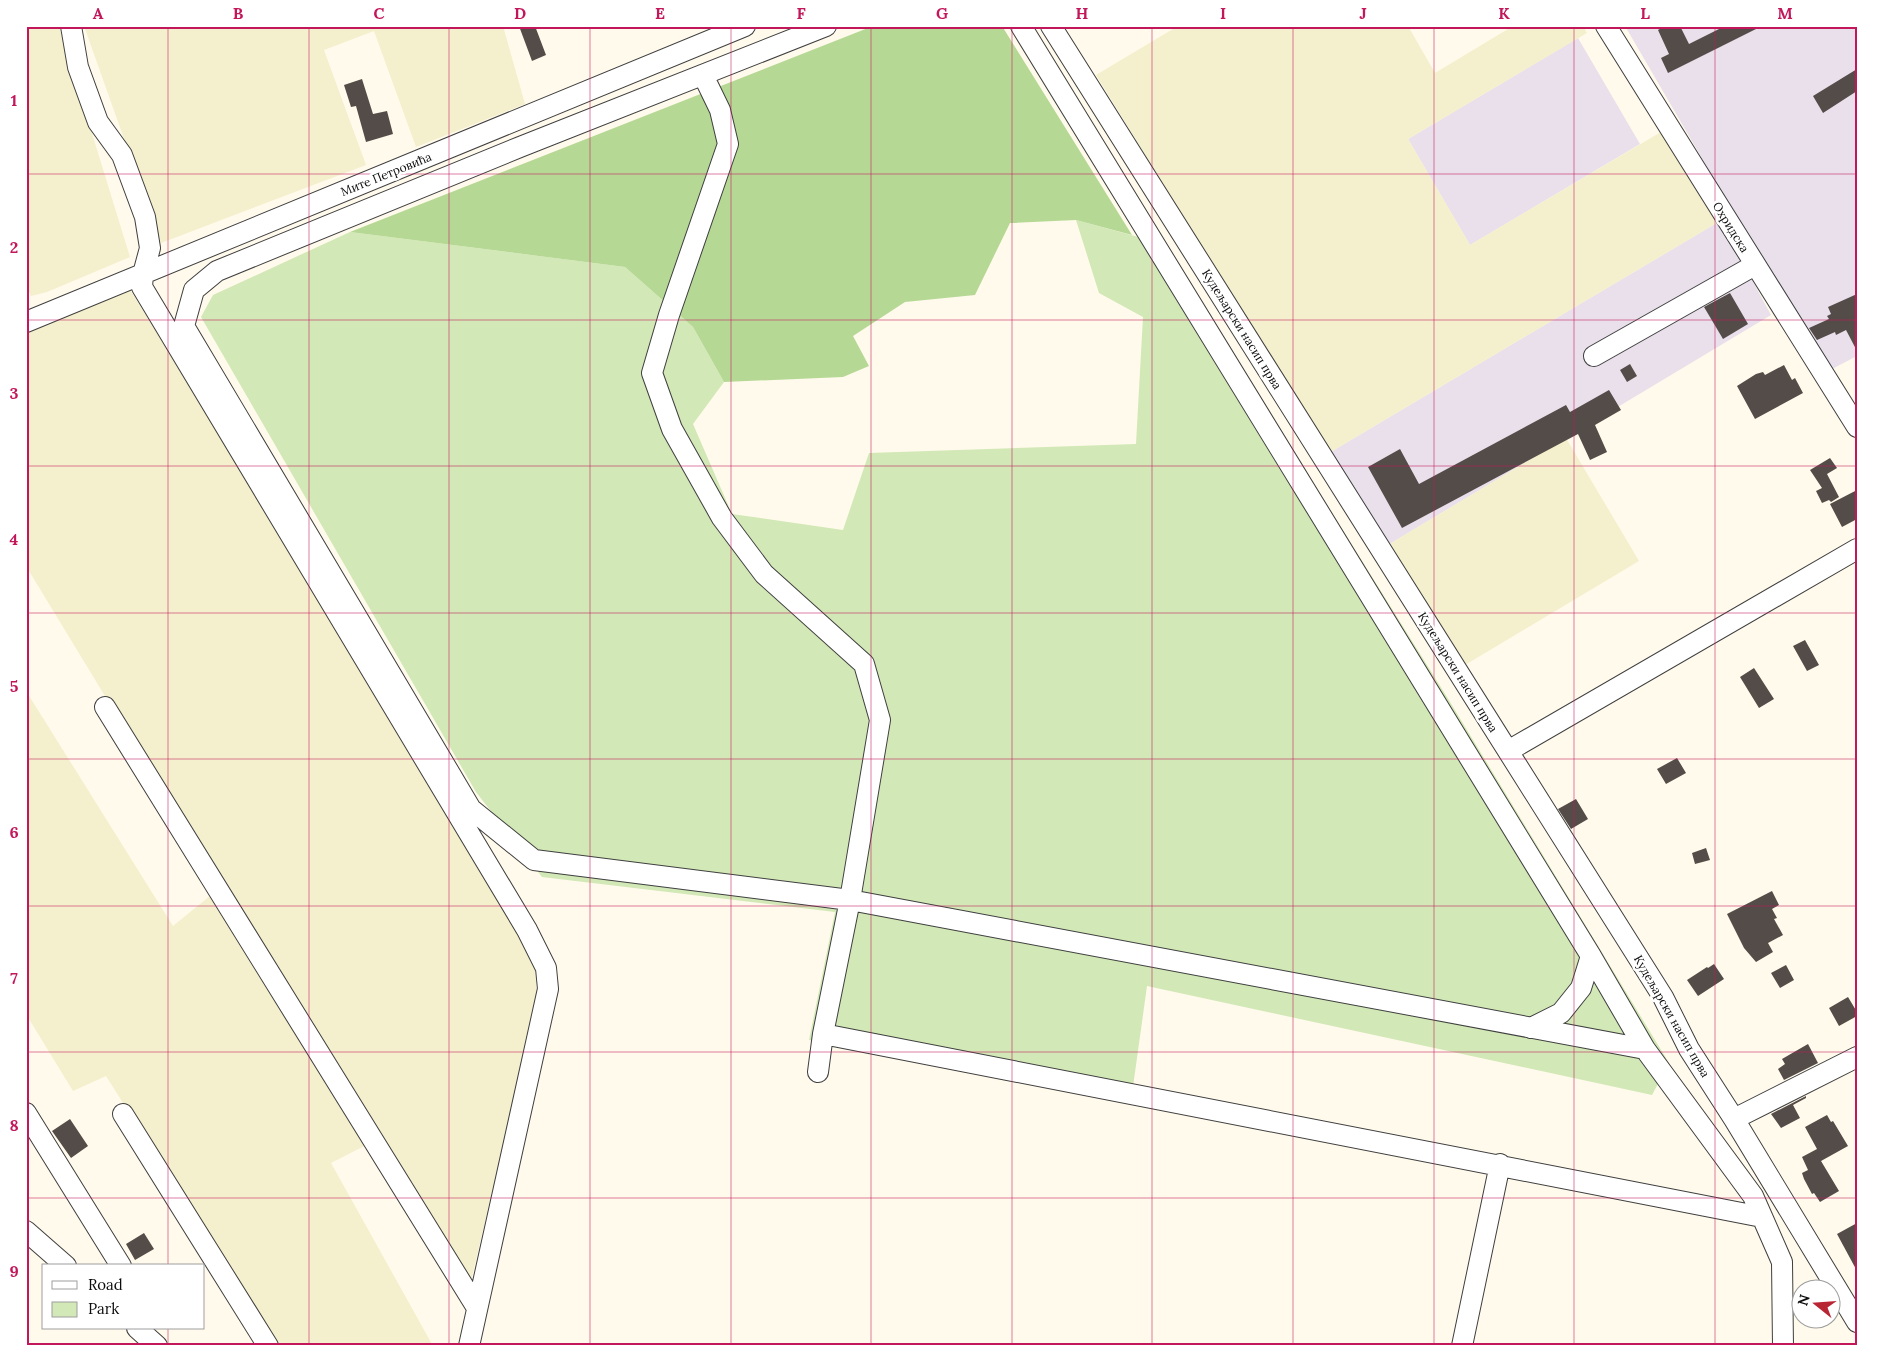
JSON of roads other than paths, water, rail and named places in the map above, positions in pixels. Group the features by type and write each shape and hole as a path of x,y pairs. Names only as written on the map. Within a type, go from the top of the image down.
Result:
{"street":[{"path":"72,26 78,66 98,122 122,155 145,217 150,248 143,274 142,288 526,930 546,968 548,989 469,1346"},
{"name":"Мите Петровића","path":"26,322 745,26"},
{"path":"826,26 520,147 217,271 194,290 184,326 472,808 534,860 850,900 1645,1049"},
{"path":"1022,26 1591,956 1645,1049 1753,1196 1782,1262 1783,1346"},
{"name":"Кудељарски насип прва","path":"1051,26 1663,997 1689,1049 1734,1119 1857,1322"},
{"name":"Охридска","path":"1606,26 1857,427"},
{"path":"703,75 720,110 728,144 669,315 652,373 672,429 722,518 764,574 864,664 880,720 850,900 823,1034 818,1072"},
{"path":"1594,356 1755,265"},
{"path":"1508,750 1857,549"},
{"path":"105,707 477,1308"},
{"path":"1531,1028 1561,1013 1581,988 1591,956"},
{"path":"823,1034 1065,1082 1500,1164 1762,1217"},
{"path":"1734,1119 1857,1057"},
{"path":"26,1113 120,1264"},
{"path":"123,1114 268,1346"},
{"path":"1462,1346 1500,1164"},
{"path":"26,1231 64,1264"},
{"path":"139,1330 157,1346"},
{"path":"158,1330 166,1346"}]}
